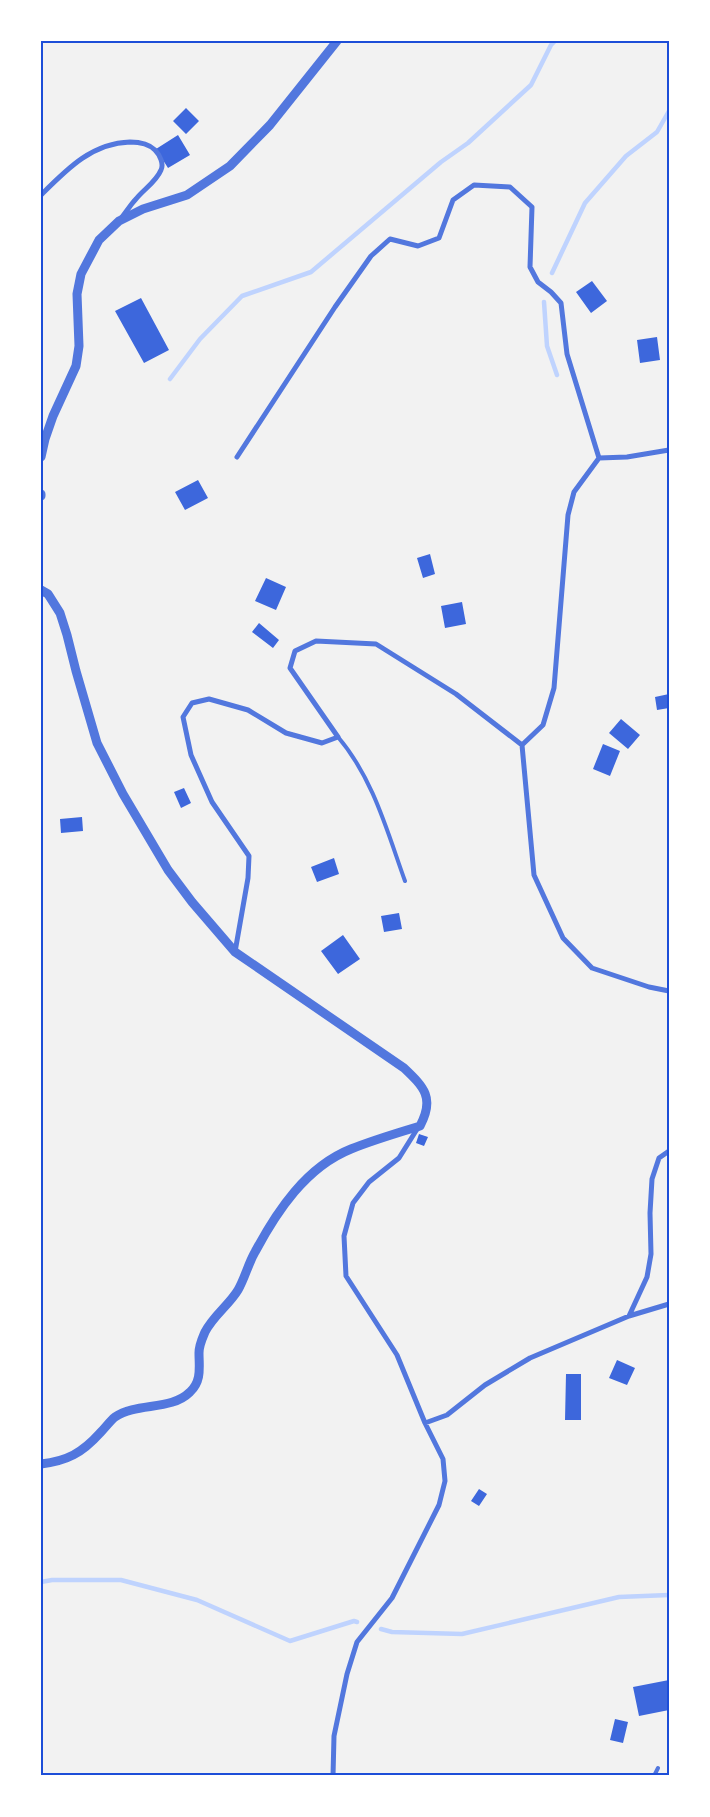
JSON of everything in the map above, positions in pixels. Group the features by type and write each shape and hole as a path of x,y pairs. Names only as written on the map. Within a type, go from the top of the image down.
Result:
{"street":[{"path":"119,221 143,209 187,195 230,166 270,125 337,41"},
{"path":"41,195 75,162 95,150 111,144 121,142 145,143 155,149 161,158 163,168 156,179 100,240 81,274 77,294 79,346 76,366 53,416 41,457"},
{"path":"237,457 335,307 371,256 390,239 418,246 439,238 453,200 474,185 510,187 532,207 530,266 538,282 551,292 561,304 567,354 599,458"},
{"path":"599,458 627,457 669,450"},
{"path":"522,745 543,725 554,688 568,516 574,492 599,458"},
{"path":"41,590 48,594 60,613 68,635 76,671 97,743 123,794 168,870 192,902 235,952 404,1068 422,1086 427,1098 425,1116 399,1158 369,1182 353,1203 344,1236 346,1276 397,1355 425,1423 444,1459 445,1481 439,1505 392,1598 357,1642 347,1674 334,1736 333,1776"},
{"path":"235,952 248,878 249,856 212,802 191,756 183,717 192,703 209,699 248,710 286,733 322,743 338,736 290,668 295,651 316,641 376,644 456,694 522,745 534,875 563,938 592,968 649,987 669,991"},
{"path":"41,1464 55,1462 80,1452 116,1417 132,1410 179,1400 191,1392 198,1380 201,1367 199,1354 201,1340 207,1328 238,1290 270,1224 291,1195 313,1173 350,1149 420,1126"},
{"path":"629,1316 648,1278 651,1254 650,1213 652,1179 659,1158 669,1151"},
{"path":"425,1423 447,1415 485,1385 530,1358 629,1316 669,1304"}],"lane":[{"path":"338,736 352,754 376,800 405,881"},
{"path":"654,1776 658,1768"}],"building":[{"path":"186,108 199,121 186,134 173,121"},
{"path":"178,135 190,155 168,168 156,149"},
{"path":"592,281 607,301 591,313 576,292"},
{"path":"141,298 169,350 144,363 115,311"},
{"path":"657,337 660,360 640,363 637,340"},
{"path":"198,480 208,498 185,510 175,492"},
{"path":"430,554 435,574 423,578 417,558"},
{"path":"266,578 286,587 276,610 255,601"},
{"path":"462,602 466,624 445,628 441,606"},
{"path":"259,623 279,640 273,648 252,632"},
{"path":"669,694 669,708 657,710 655,697"},
{"path":"621,719 640,735 628,749 609,733"},
{"path":"603,744 620,751 610,776 593,769"},
{"path":"184,788 191,803 181,808 174,792"},
{"path":"82,817 83,831 61,833 60,819"},
{"path":"334,858 339,874 317,882 311,867"},
{"path":"399,913 402,929 384,932 381,916"},
{"path":"343,935 360,959 338,974 321,951"},
{"path":"419,1134 428,1137 424,1146 416,1143"},
{"path":"617,1360 635,1368 627,1385 609,1378"},
{"path":"566,1374 581,1374 581,1420 565,1420"},
{"path":"479,1489 487,1494 479,1506 471,1501"},
{"path":"669,1680 669,1710 639,1716 633,1687"},
{"path":"615,1719 628,1722 623,1743 610,1740"}],"waterway":[{"path":"170,379 200,339 242,296 311,272 441,162 468,143 531,85 551,45 555,41"},
{"path":"552,273 585,203 626,156 657,132 669,111"},
{"path":"544,302 547,346 557,375"},
{"path":"41,1582 52,1580 121,1580 197,1600 290,1641 354,1621 357,1622"},
{"path":"381,1629 392,1632 462,1634 619,1597 669,1595"}]}
